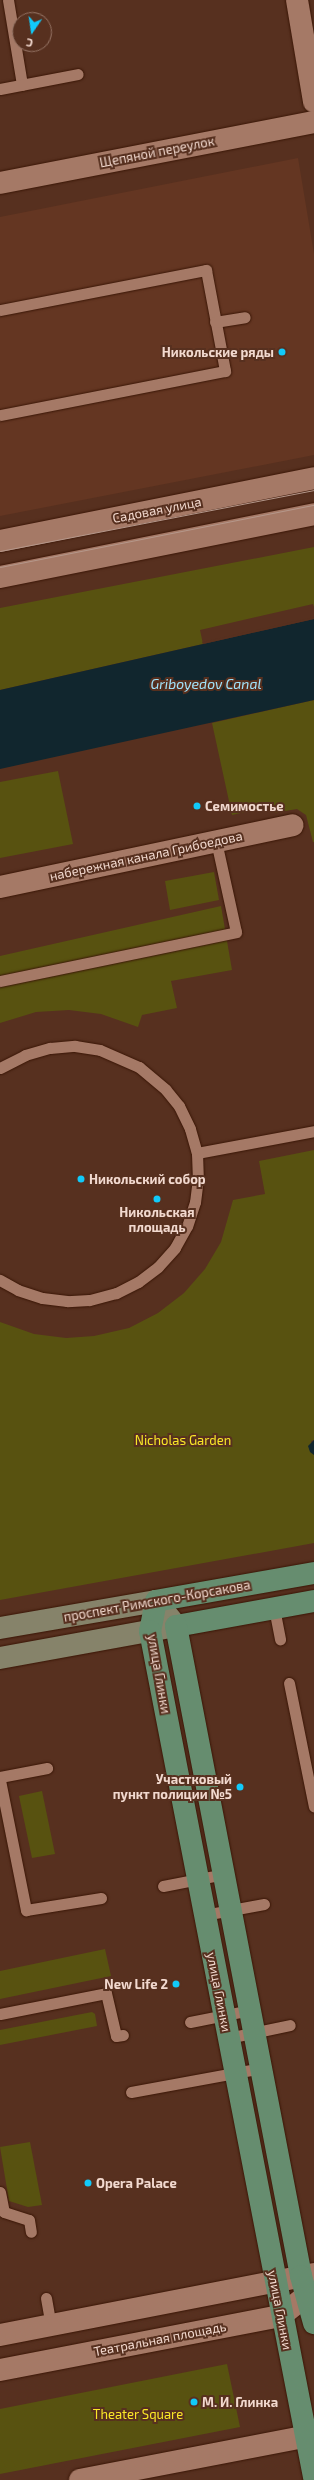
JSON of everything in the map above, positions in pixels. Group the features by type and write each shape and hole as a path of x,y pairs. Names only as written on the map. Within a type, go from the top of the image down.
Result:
{"main road":[{"name":"проспект Римского-Корсакова","path":"0,1628 314,1573"},
{"name":"улица Глинки","path":"156,1601 176,1626 254,2032 309,2285 314,2323"},
{"name":"улица Глинки","path":"156,1601 150,1631 281,2316 310,2436 314,2477"},
{"path":"0,1658 314,1601"}],"street":[{"path":"297,0 314,102"},
{"name":"Щепяной переулок","path":"0,183 314,122"},
{"name":"Садовая улица","path":"0,541 314,478"},
{"path":"0,577 314,514"},
{"name":"набережная канала Грибоедова","path":"0,887 293,825"},
{"path":"0,2335 275,2282 309,2285"},
{"name":"Театральная площадь","path":"0,2370 281,2316 309,2285"},
{"path":"80,2480 310,2436"}],"lane":[{"path":"8,0 22,85"},
{"path":"0,89 78,74"},
{"path":"0,310 206,270 225,371 0,415"},
{"path":"215,322 245,317"},
{"path":"0,981 236,932 216,841"},
{"path":"0,1068 25,1055 50,1048 75,1046 100,1050 122,1057 145,1070 166,1090 179,1106 190,1129 196,1153 198,1178 196,1196 187,1226 175,1248 158,1267 138,1282 116,1293 89,1300 67,1301 42,1298 18,1290 0,1280"},
{"path":"196,1153 314,1131"},
{"path":"274,1608 280,1639"},
{"path":"289,1683 314,1807"},
{"path":"0,1777 47,1768"},
{"path":"0,1780 26,1910 100,1898"},
{"path":"162,1886 224,1874"},
{"path":"204,1915 264,1904"},
{"path":"0,2014 106,1993 116,2036 124,2035"},
{"path":"190,2022 250,2010"},
{"path":"228,2038 290,2026"},
{"path":"131,2092 262,2068"},
{"path":"0,2192 4,2212 29,2220 31,2232"},
{"path":"46,2298 51,2325"}],"shaded area":[{"name":"Никольские ряды","path":"298,158 314,254 314,455 0,516 0,217"}],"green space":[{"path":"314,547 314,607 313,604 200,630 203,644 0,690 0,608"},
{"path":"314,700 313,842 306,815 297,809 273,813 271,806 232,815 212,723"},
{"path":"58,771 73,844 0,858 0,782"},
{"path":"214,872 219,900 170,910 165,881"},
{"path":"221,906 232,970 171,981 177,1008 142,1015 138,1027 101,1014 69,1010 36,1012 0,1023 0,956"},
{"name":"Nicholas Garden","path":"314,1150 314,1440 311,1441 314,1455 314,1543 0,1600 0,1322 34,1334 66,1338 94,1336 129,1328 158,1313 184,1293 205,1269 221,1242 233,1200 265,1194 259,1161"},
{"path":"42,1791 55,1854 32,1858 19,1796"},
{"path":"105,1949 111,1976 0,1999 0,1971"},
{"path":"92,2012 95,2014 97,2026 0,2045 0,2030"},
{"path":"30,2142 42,2205 28,2207 9,2201 0,2147"},
{"name":"Theater Square","path":"227,2364 240,2427 0,2474 0,2409"}],"water":[{"name":"Griboyedov Canal","path":"314,619 314,700 0,769 0,690"},
{"path":"314,1440 314,1455 310,1452 308,1446"}],"pier":[{"path":"314,617 314,619 203,644 202,642"}],"tram line":[{"path":"0,551 314,490"},
{"path":"0,567 314,505"}],"place":[{"name":"Никольские ряды","path":"282,352"},
{"name":"Семимостье","path":"197,806"},
{"name":"Никольский собор","path":"81,1179"},
{"name":"Никольская площадь","path":"157,1199"},
{"name":"Участковый пункт полиции №5","path":"240,1787"},
{"name":"New Life 2","path":"176,1984"},
{"name":"Opera Palace","path":"88,2183"},
{"name":"М. И. Глинка","path":"194,2402"}]}
